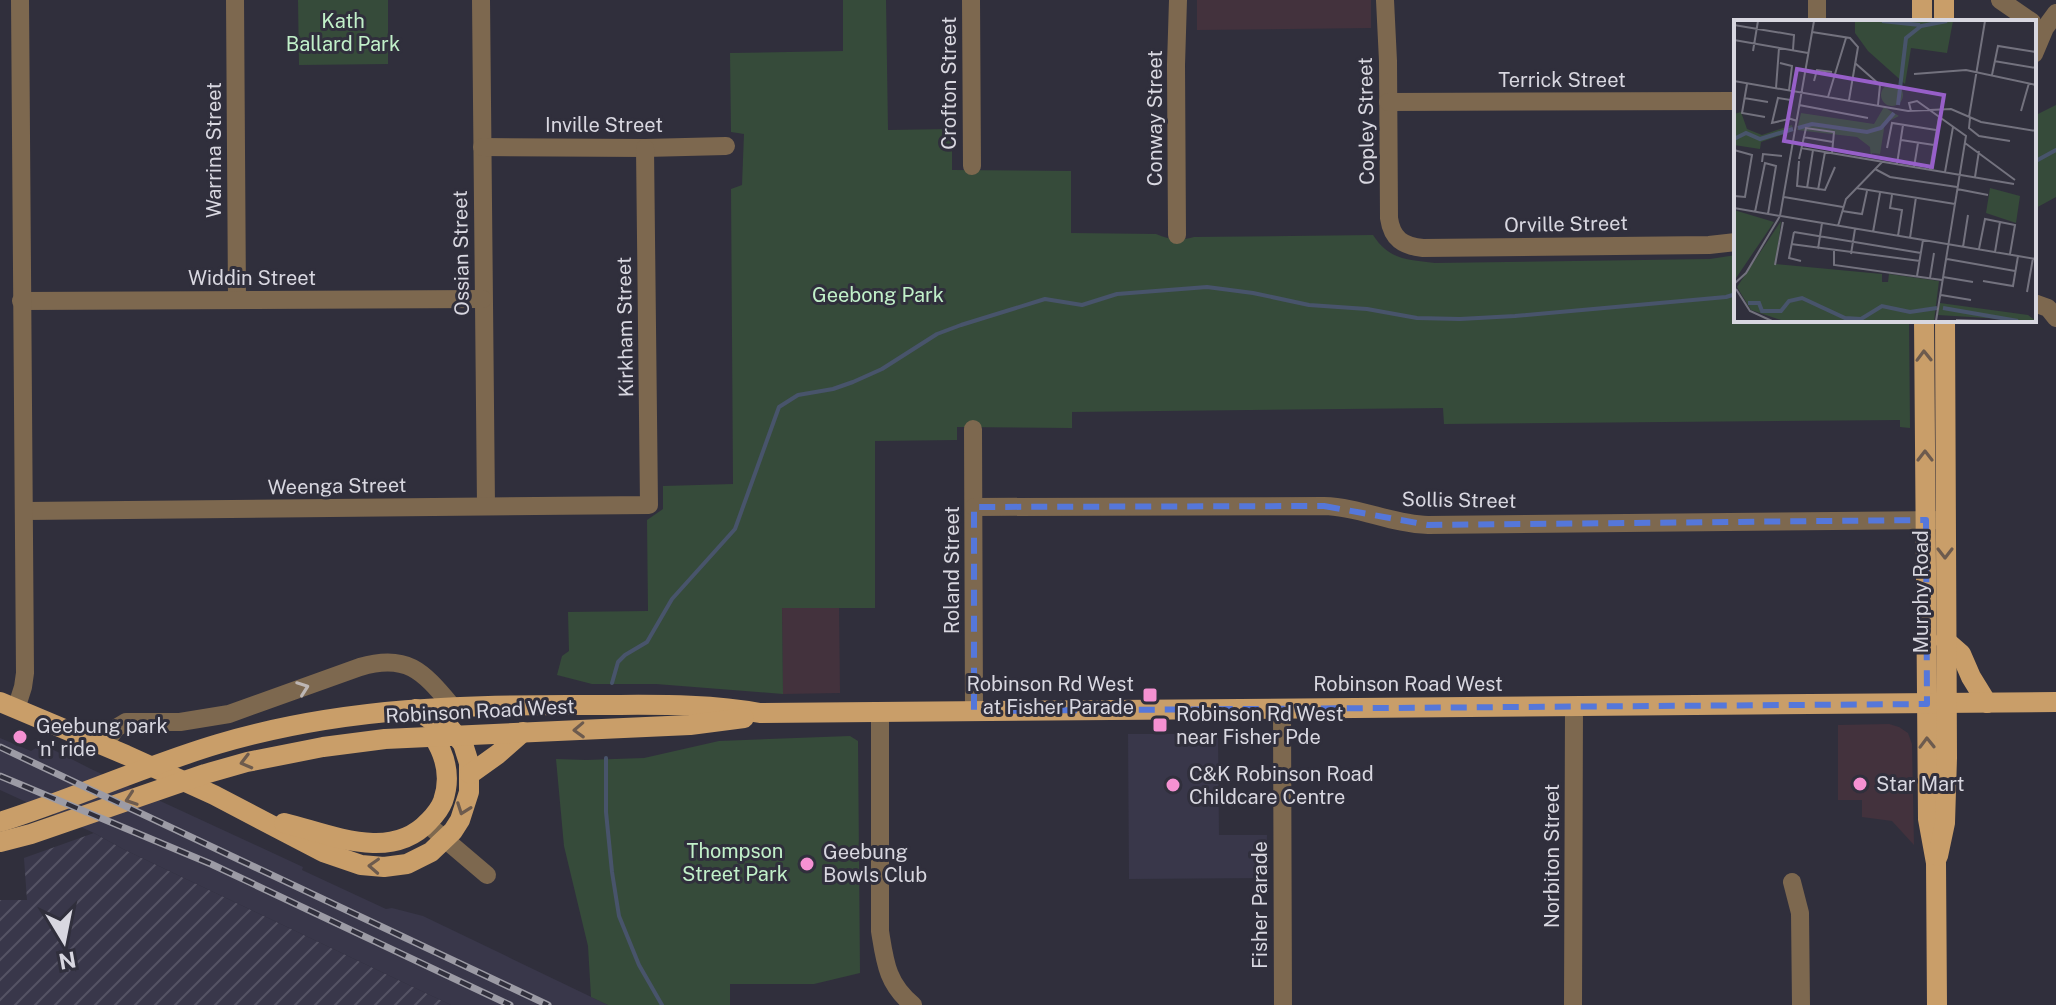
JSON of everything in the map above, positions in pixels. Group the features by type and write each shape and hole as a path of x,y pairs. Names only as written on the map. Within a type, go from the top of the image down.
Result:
{"main road":[{"name":"Murphy Road","path":"1924,322 1945,640 1937,704"},
{"name":"Murphy Road","path":"1937,1005 1936,863 1945,823 1937,704 1935,520 1945,322"},
{"path":"1945,640 1961,654 1987,703"},
{"name":"Robinson Road West","path":"1,821 231,741 347,716 452,706 643,705 734,708 760,713 2056,702"},
{"path":"8,705 104,745 256,816 323,852 347,862 372,867 407,864 431,852 453,831 464,811 470,774 466,752 450,728 416,709"},
{"name":"Robinson Road West","path":"0,842 205,774 323,747 433,736 690,725 760,713"},
{"path":"470,774 523,732"},
{"path":"256,816 345,839 389,843 409,837 427,824 439,809 447,781 444,755 433,736"}],"street":[{"path":"8,705 23,687 25,673 20,0"},
{"name":"Warrina Street","path":"235,0 237,300"},
{"name":"Ossian Street","path":"481,0 486,506"},
{"name":"Crofton Street","path":"971,0 972,166"},
{"name":"Conway Street","path":"1177,235 1178,0"},
{"name":"Copley Street","path":"1385,0 1389,218 1397,239"},
{"path":"2000,0 2042,21 2036,46"},
{"name":"Terrick Street","path":"1388,102 1734,101"},
{"name":"Inville Street","path":"482,147 726,146"},
{"name":"Kirkham Street","path":"645,148 649,505"},
{"name":"Orville Street","path":"1397,239 1423,248 1734,242"},
{"name":"Widdin Street","path":"21,301 483,299"},
{"path":"2036,304 2055,312"},
{"name":"Roland Street","path":"973,429 974,711"},
{"name":"Weenga Street","path":"25,511 649,505"},
{"name":"Sollis Street","path":"974,507 1324,506 1348,508 1396,522 1428,525 1935,520"},
{"name":"Robinson Road West","path":"104,745 116,728 126,722 180,722 241,711 382,661 400,663 418,670 452,706"},
{"name":"Norbiton Street","path":"1573,1005 1574,707"},
{"name":"Fisher Parade","path":"1282,709 1283,1005"},
{"path":"880,712 880,931 885,967 894,985 913,1005"},
{"path":"427,824 487,875"},
{"path":"1792,882 1800,913 1801,1005"}],"highlighted area":[{"path":"1324,506 1428,525 1926,520 1927,704 974,711 974,507"}],"shaded area":[{"path":"1197,0 1371,0 1371,28 1197,30"},
{"path":"782,608 839,608 840,693 783,694"},
{"path":"1889,724 1908,733 1912,744 1914,845 1892,821 1862,817 1862,800 1838,800 1838,725"},
{"name":"C&K Robinson Road Childcare Centre","path":"1128,734 1218,734 1219,835 1267,835 1266,878 1129,879"},
{"path":"0,738 31,751 42,744 386,909 423,916 608,1005 451,1005 0,790"},
{"path":"94,833 451,1005 0,1005 0,900 27,900 24,858"}],"green space":[{"name":"Kath Ballard Park","path":"298,0 388,0 388,64 299,65"},
{"name":"Geebong Park","path":"843,0 886,0 888,130 952,129 952,170 1071,171 1071,233 1156,234 1170,239 1373,235 1393,254 1435,263 1710,259 1734,255 1734,322 1909,322 1910,428 1900,427 1900,420 1444,424 1443,408 1072,412 1072,428 957,427 957,440 875,441 875,608 782,608 783,694 656,684 592,684 557,675 562,656 569,651 568,612 648,611 647,520 663,509 663,486 733,484 731,189 742,185 744,134 731,132 730,53 843,51"},
{"path":"2056,105 2056,197 2036,208 2036,115"},
{"name":"Thompson Street Park","path":"850,736 858,741 860,973 814,984 730,984 730,1005 608,1005 591,997 588,946 564,846 556,759 644,758 719,741"}],"waterway":[{"path":"2036,161 2056,150"},
{"path":"612,683 618,662 647,642 672,599 735,529 779,407 798,395 833,389 882,369 937,334 961,325 1045,299 1082,305 1117,294 1207,287 1309,305 1367,309 1417,318 1460,319 1734,295"},
{"path":"606,758 606,812 619,916 639,965 662,1005"}],"railway":[{"path":"0,747 548,1005"},
{"path":"0,776 211,864 510,1005"}],"place":[{"name":"Robinson Rd West at Fisher Parade","path":"1150,695"},
{"name":"Robinson Rd West near Fisher Pde","path":"1160,725"},
{"name":"Geebung park 'n' ride","path":"20,737"},
{"name":"Star Mart","path":"1860,784"},
{"name":"C&K Robinson Road Childcare Centre","path":"1173,785"},
{"name":"Geebung Bowls Club","path":"807,864"}]}
